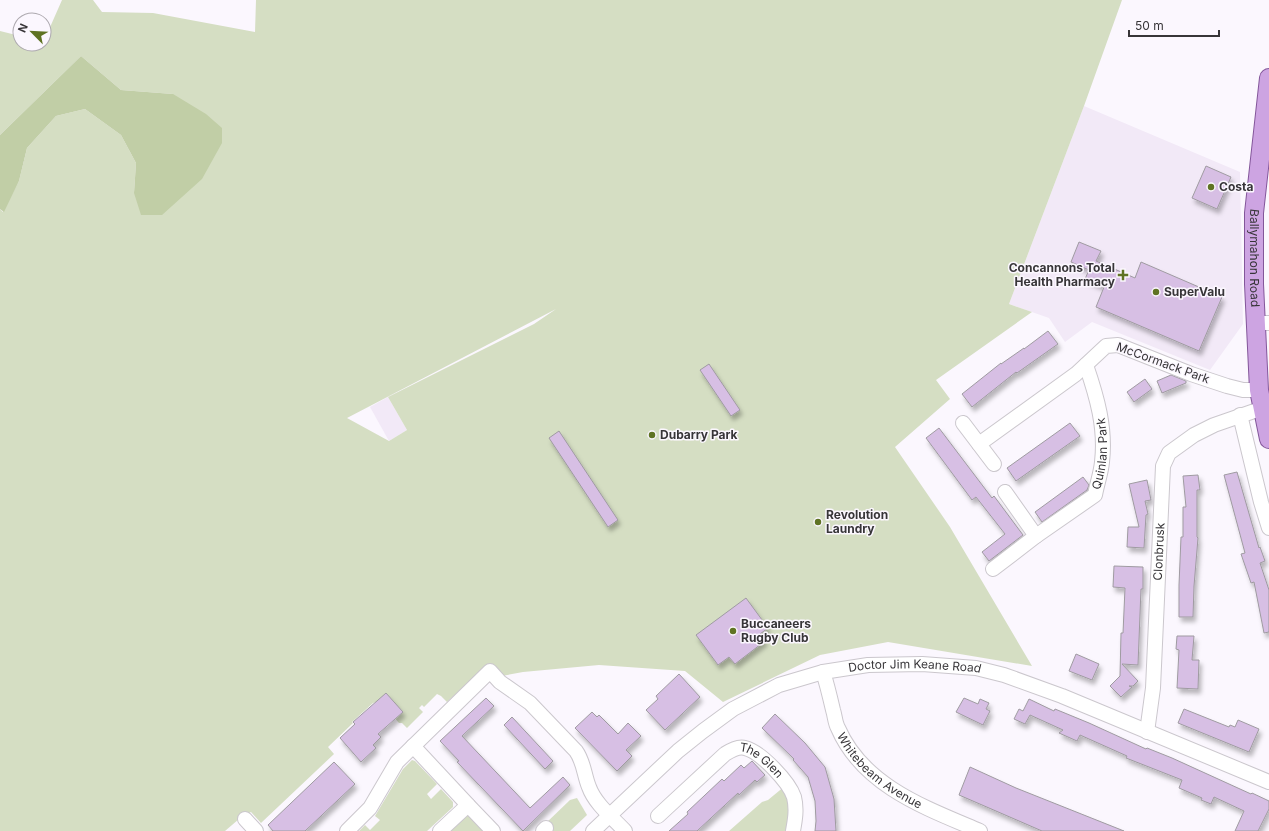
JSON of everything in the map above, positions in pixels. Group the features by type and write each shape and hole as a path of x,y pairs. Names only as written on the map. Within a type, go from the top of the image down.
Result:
{"main road":[{"name":"Ballymahon Road","path":"1269,78 1254,213 1254,284 1262,323 1259,390 1269,439"}],"street":[{"name":"McCormack Park","path":"979,444 1086,365 1106,346 1118,345 1191,374 1227,386 1243,390 1259,390"},
{"name":"Quinlan Park","path":"993,569 1036,536 1094,495 1102,463 1103,437 1098,400 1086,365"},
{"name":"Clonbrusk","path":"1147,732 1153,688 1163,466 1169,453 1189,438 1214,425 1263,408"},
{"path":"1240,415 1259,495 1269,528"},
{"path":"963,423 994,464"},
{"path":"1005,492 1036,536"},
{"name":"Doctor Jim Keane Road","path":"593,831 672,756 722,716 779,685 823,672 868,665 922,664 976,668 1004,675 1062,696 1269,782"},
{"path":"347,831 370,808 397,762 490,671 500,682 530,703 576,751 581,760 591,792 597,801 625,831"},
{"name":"Whitebeam Avenue","path":"823,672 838,728 853,754 873,775 887,786 915,802 980,831"},
{"path":"413,746 493,831"},
{"name":"The Glen","path":"658,816 725,754 734,749 744,748 757,754 775,770 790,789 795,806 793,831"},
{"path":"440,831 468,805"},
{"path":"245,819 256,831"}],"shaded area":[{"path":"1084,106 1240,172 1243,324 1210,370 1092,322 1065,342 1049,318 1009,304"},
{"path":"388,397 407,430 389,441 370,407"}],"green space":[{"path":"62,0 93,0 102,12 153,13 255,32 256,0 1122,0 1084,106 1009,304 1032,312 936,380 950,399 895,447 950,527 1032,666 888,642 820,655 723,702 685,671 599,665 523,672 469,682 447,702 437,694 424,707 422,705 419,708 423,712 407,728 402,723 399,723 380,701 373,703 328,747 334,754 261,823 251,812 239,819 225,831 0,831 0,209 3,212 19,181 27,148 56,116 85,109 121,135 136,163 134,193 173,94 121,90 81,56 0,135 0,31 12,34 12,52 52,52 52,23","holes":["556,309 534,324 388,397 407,430 389,441 347,418"]},
{"path":"81,56 121,90 173,94 206,114 222,128 222,143 202,179 162,215 141,215 134,193 136,163 121,135 85,109 56,116 27,148 19,181 4,212 0,209 0,135"},
{"path":"412,760 415,761 437,784 427,794 431,799 441,789 453,802 453,807 427,831 359,831 365,825 370,830 380,820 375,816 403,769"},
{"path":"785,786 789,812 788,831 729,831 762,802 768,800"},
{"path":"577,798 587,815 570,831 550,831 544,825 570,800"},
{"path":"468,815 486,831 448,831"}],"building":[{"name":"Costa","path":"1206,166 1231,177 1217,209 1192,198"},
{"name":"SuperValu","path":"1079,242 1101,251 1096,261 1135,278 1141,262 1222,297 1199,351 1096,307 1104,287 1085,279 1089,270 1071,262"},
{"path":"1048,331 1058,344 1017,373 1016,372 972,407 962,394 1001,363 1024,349"},
{"path":"709,364 740,410 731,416 700,370"},
{"path":"1171,375 1186,381 1186,383 1162,393 1157,381"},
{"path":"1145,379 1152,389 1134,402 1127,392"},
{"path":"1070,423 1080,436 1016,481 1007,468"},
{"path":"939,428 992,498 994,496 1023,535 989,561 982,552 1005,534 976,497 972,500 926,438"},
{"path":"559,431 618,520 608,527 549,438"},
{"path":"1237,472 1259,548 1260,547 1265,561 1260,563 1269,590 1269,632 1264,633 1254,582 1251,583 1241,554 1245,553 1224,475"},
{"path":"1198,475 1200,490 1197,490 1198,538 1193,617 1179,617 1181,537 1183,537 1183,507 1186,507 1183,476"},
{"path":"1083,477 1089,485 1087,490 1042,522 1035,512"},
{"path":"1147,480 1151,500 1145,501 1148,514 1146,515 1144,548 1127,547 1128,527 1139,527 1129,484"},
{"path":"1114,566 1143,567 1138,665 1122,664 1138,681 1133,686 1129,686 1132,687 1121,697 1110,686 1120,676 1121,633 1123,633 1125,588 1113,587"},
{"name":"Buccaneers Rugby Club","path":"746,598 768,628 760,634 765,641 735,664 729,657 718,665 696,635"},
{"path":"1177,636 1194,636 1192,660 1199,660 1198,689 1177,688 1179,650 1176,649"},
{"path":"1076,654 1099,664 1092,680 1069,671"},
{"path":"679,674 700,697 665,730 646,710 658,699 656,696"},
{"path":"386,693 403,712 378,734 381,737 373,745 376,748 361,762 340,738 355,724 353,722"},
{"path":"486,698 494,706 462,736 530,808 563,777 570,785 523,831 457,762 459,761 440,741"},
{"path":"964,698 978,704 980,699 989,703 986,709 990,711 983,725 956,712"},
{"path":"1029,699 1054,711 1055,709 1089,723 1146,749 1147,748 1172,758 1269,801 1269,809 1258,831 1235,831 1244,811 1214,797 1211,804 1201,800 1202,798 1179,788 1182,780 1126,758 1127,756 1080,735 1077,741 1059,733 1063,730 1030,715 1025,724 1014,719 1019,709 1023,711"},
{"path":"1184,709 1229,727 1230,725 1235,727 1238,720 1259,729 1249,752 1178,723"},
{"path":"592,712 597,717 599,715 618,734 628,723 641,736 626,750 632,756 617,771 575,728"},
{"path":"775,714 805,743 825,767 834,799 836,831 815,831 815,801 808,777 793,760 794,759 762,728"},
{"path":"512,717 553,761 545,769 504,725"},
{"path":"752,761 765,775 757,782 755,780 739,795 738,793 697,831 669,831 722,779 724,781 741,765 744,768"},
{"path":"334,762 355,784 305,831 273,831 268,825"},
{"path":"970,767 1016,788 1124,831 1042,831 959,795"}],"place":[{"name":"Costa","path":"1211,187"},
{"name":"Concannons Total Health Pharmacy","path":"1123,275"},
{"name":"SuperValu","path":"1156,292"},
{"name":"Dubarry Park","path":"652,435"},
{"name":"Revolution Laundry","path":"818,522"},
{"name":"Buccaneers Rugby Club","path":"733,631"}]}
